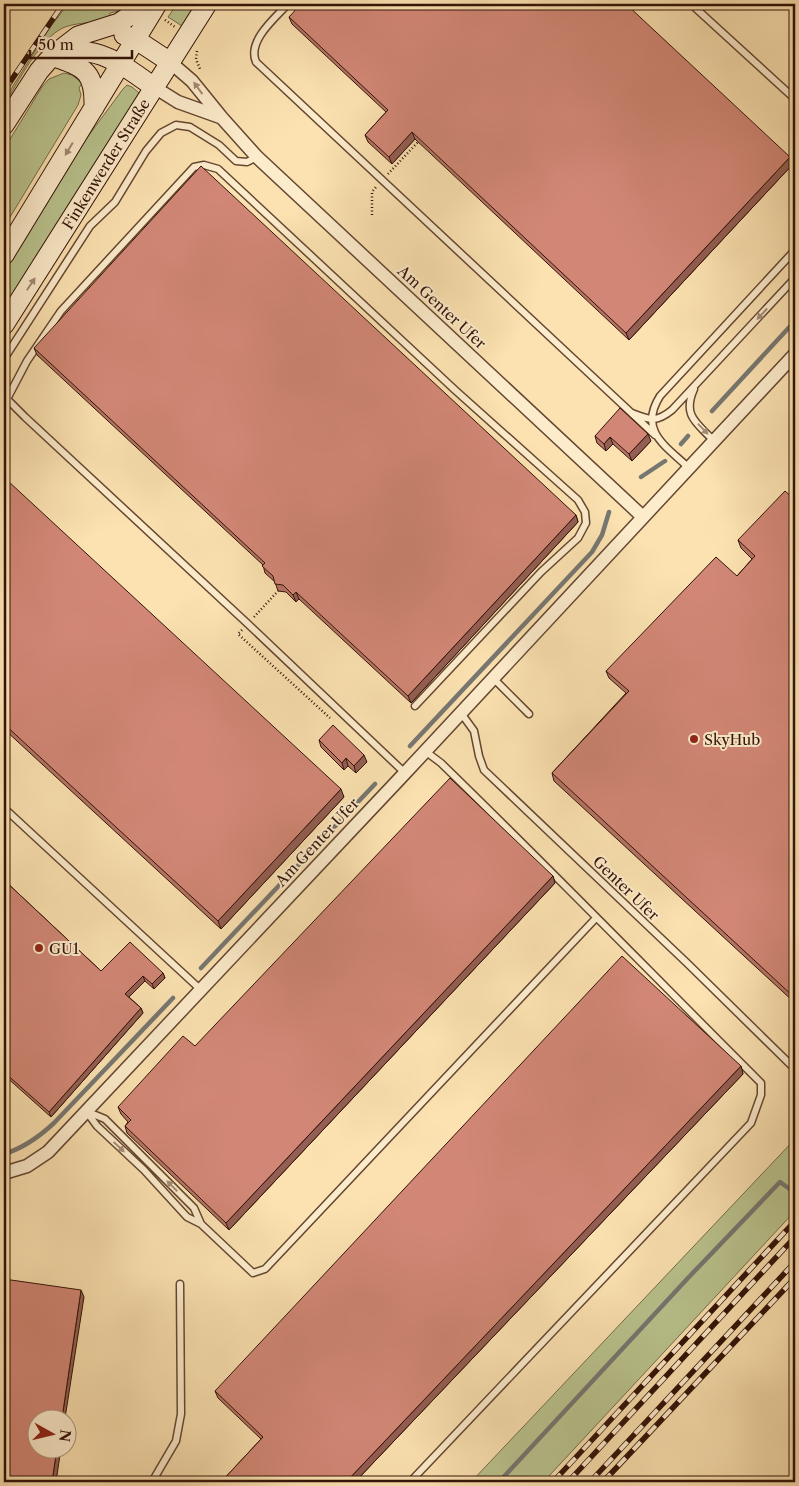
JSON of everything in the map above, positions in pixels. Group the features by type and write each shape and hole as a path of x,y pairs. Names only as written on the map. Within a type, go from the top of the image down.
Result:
{"main road":[{"name":"Finkenwerder Straße","path":"4,324 208,4"},
{"path":"4,125 39,71 52,56 78,36 119,23 152,6"},
{"path":"4,255 94,108 135,39 152,6"},
{"path":"104,29 135,39 170,62"},
{"path":"52,56 90,52 120,64 154,88"},
{"path":"52,56 82,68 90,77 95,91 94,108"}],"street":[{"name":"Am Genter Ufer","path":"170,62 192,80 222,118 257,157 644,517"},
{"name":"Am Genter Ufer","path":"154,88 178,102 222,118"},
{"name":"Am Genter Ufer","path":"4,1173 27,1166 43,1156 405,773 795,354"}],"lane":[{"path":"288,4 264,31 256,45 254,57 256,62 689,468"},
{"path":"691,4 795,99"},
{"path":"4,359 90,226 115,202 146,151 161,133 176,125 190,126 219,145 236,161 246,162 257,157"},
{"path":"405,773 7,399 27,360 60,311 194,167 204,165 218,169 455,390 578,500 585,512 586,523 578,538 535,579 415,706"},
{"path":"655,436 651,420 655,404 660,396 795,250"},
{"path":"627,410 651,420 665,416 795,278"},
{"path":"697,383 690,398 689,408 691,417 714,441"},
{"path":"493,678 529,714"},
{"name":"Genter Ufer","path":"460,713 474,731 484,770 680,956 795,1069"},
{"path":"410,1482 751,1123 761,1095 761,1083 441,762 425,751"},
{"path":"4,808 200,989"},
{"path":"86,1111 98,1126 144,1170 187,1217 201,1224 253,1273 265,1269 596,918"},
{"path":"86,1111 105,1119 194,1208 201,1224"},
{"path":"152,1482 176,1441 181,1414 180,1284"}],"path":[{"path":"152,6 187,35"}],"green space":[{"path":"68,4 133,4 123,10 110,13 110,20 70,25 56,32 47,40 30,62 4,105 4,100 51,26"},
{"path":"177,4 196,4 182,26 168,17"},
{"path":"64,73 72,75 82,83 79,88 81,95 78,105 4,227 4,149 42,87 49,79"},
{"path":"127,85 139,93 137,98 4,307 4,268 72,158"},
{"path":"795,1139 795,1211 549,1476 543,1482 471,1482"}],"building":[{"path":"301,4 626,4 790,157 626,333 412,132 389,157 365,135 388,110 289,17"},
{"path":"201,166 576,515 408,696 296,592 293,595 283,585 275,584 273,576 262,566 265,563 34,348"},
{"path":"620,408 648,434 629,454 610,437 604,444 595,436"},
{"path":"8,481 341,789 218,921 4,724 4,486"},
{"name":"SkyHub","path":"785,491 795,500 795,998 552,773 629,691 606,671 716,557 737,576 755,556 738,540"},
{"path":"333,725 364,755 354,766 346,758 342,763 319,740"},
{"path":"450,778 553,876 226,1223 125,1126 131,1120 118,1107 183,1036 195,1046"},
{"name":"GU1","path":"4,880 101,971 130,942 163,973 152,984 143,976 125,994 141,1008 49,1112 4,1072"},
{"path":"622,956 741,1066 346,1482 221,1482 263,1437 215,1391"},
{"path":"4,1279 81,1290 63,1408 28,1408 28,1458 56,1458 52,1482 4,1482"}],"waterway":[{"path":"712,411 795,321"},
{"path":"681,444 688,436"},
{"path":"641,477 665,461"},
{"path":"410,746 592,552 602,535 609,512"},
{"path":"201,968 375,784"},
{"path":"4,1154 31,1142 54,1123 173,998"},
{"path":"499,1482 688,1278 780,1182 791,1190 795,1185"}],"railway":[{"path":"4,91 63,4"},
{"path":"553,1482 795,1221"},
{"path":"568,1482 795,1237"},
{"path":"590,1482 795,1262"},
{"path":"603,1482 795,1278"}],"place":[{"name":"SkyHub","path":"694,739"},
{"name":"GU1","path":"39,948"}]}
